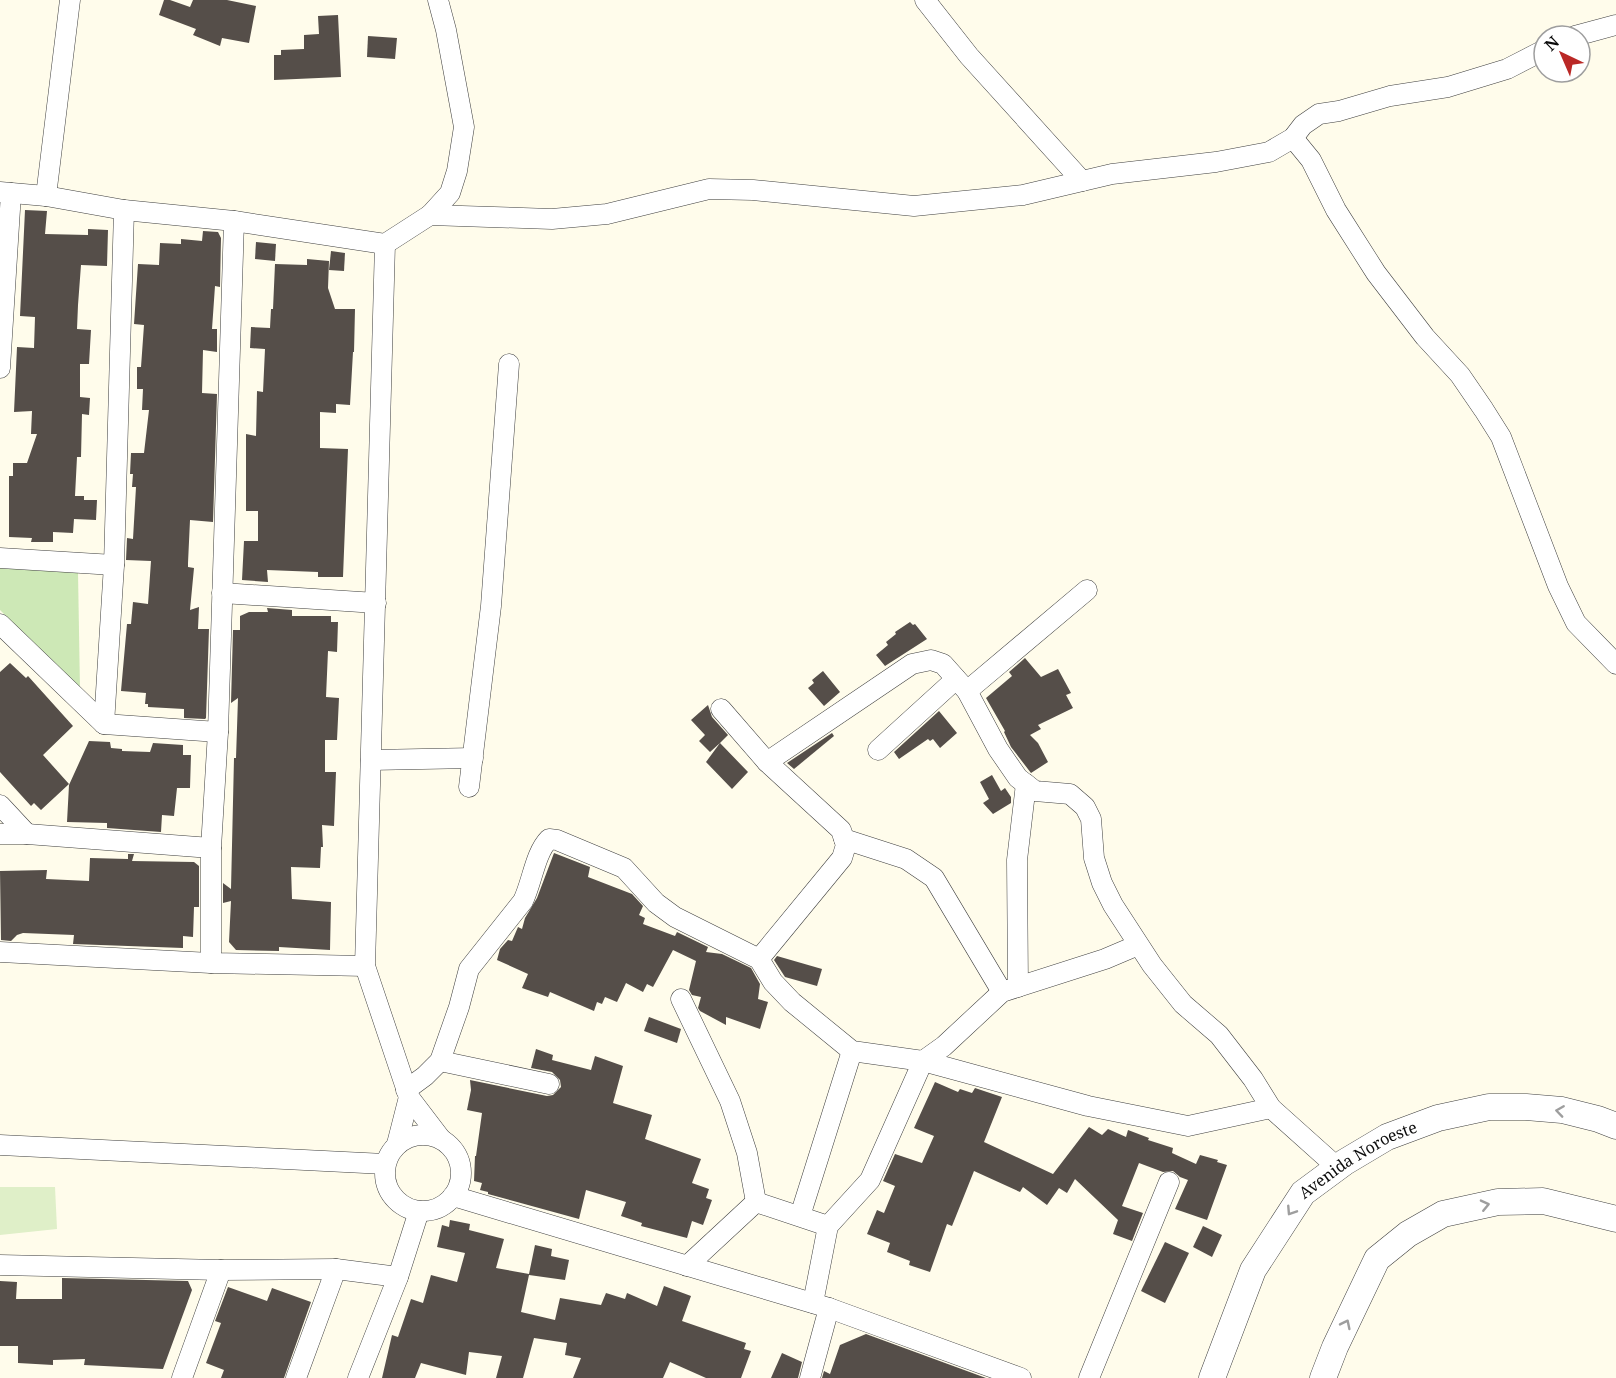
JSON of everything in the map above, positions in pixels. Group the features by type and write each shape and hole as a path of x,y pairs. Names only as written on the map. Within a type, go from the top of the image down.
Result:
{"street":[{"path":"46,196 70,0"},
{"path":"0,368 6,193 46,196 124,210 234,221 385,244 430,215 450,193 457,171 464,127 446,30 438,0"},
{"path":"925,0 969,56 1082,181"},
{"path":"1592,31 1616,25"},
{"path":"430,215 552,219 607,214 709,189 753,190 914,206 1023,195 1112,174 1216,162 1269,152 1293,138 1303,125 1319,114 1339,111 1390,96 1448,87 1507,69 1532,56"},
{"path":"1293,138 1311,160 1336,210 1376,273 1425,337 1460,375 1485,410 1501,437 1558,586 1576,623 1616,664"},
{"path":"104,724 114,565 124,210"},
{"path":"211,963 211,848 218,732 234,221"},
{"path":"385,244 365,966 408,1093 441,1139 458,1156 460,1167 458,1187 453,1196 443,1205 432,1210 419,1211 407,1208 396,1200 386,1183 385,1164 390,1153 397,1144 407,1138 430,1135 441,1139"},
{"path":"469,787 491,606 509,364"},
{"path":"0,558 114,565"},
{"path":"878,750 1087,591"},
{"path":"222,592 376,603"},
{"path":"0,624 104,724 218,732"},
{"path":"767,762 912,664 931,660 943,664 962,685 1018,778 1035,791 1070,794 1084,807 1091,819 1094,858 1101,883 1138,945 1183,1004 1219,1035 1253,1079 1271,1108 1338,1168"},
{"path":"721,709 767,762 841,830 846,845 842,858 759,959"},
{"path":"371,760 473,758"},
{"path":"1010,989 1017,860 1026,784"},
{"path":"0,805 27,834"},
{"path":"0,834 211,848"},
{"path":"397,1144 408,1093 440,1061 470,969 523,901 543,845 549,839 557,840 624,868 656,903 675,917 759,959 773,982 792,1002 852,1051 923,1060 1088,1106 1188,1126 1271,1108"},
{"path":"844,839 906,859 934,878 1010,989"},
{"path":"810,1378 821,1306 828,1226 870,1180 923,1060 944,1046 1010,989 1104,959 1138,945"},
{"path":"0,952 211,963 365,966"},
{"path":"681,999 730,1101 747,1154 756,1202"},
{"path":"800,1216 852,1051"},
{"path":"440,1061 549,1084"},
{"name":"Avenida Noroeste","path":"1212,1378 1253,1270 1303,1193 1387,1137 1438,1118 1490,1107 1562,1110 1616,1126"},
{"path":"0,1145 385,1164"},
{"path":"1089,1378 1169,1182"},
{"path":"453,1196 821,1306 1021,1378"},
{"path":"1323,1378 1335,1347 1377,1259 1408,1234 1443,1214 1498,1202 1543,1201 1616,1219"},
{"path":"756,1202 828,1226"},
{"path":"687,1266 756,1202"},
{"path":"358,1378 398,1277 419,1211"},
{"path":"0,1265 221,1270 336,1269 398,1277"},
{"path":"296,1378 336,1269"},
{"path":"182,1378 221,1270"}],"green space":[{"path":"0,568 78,572 80,690 0,610"},
{"path":"0,1187 55,1187 57,1229 0,1235"}],"building":[{"path":"164,0 190,7 193,0 227,0 256,6 249,43 222,38 220,46 193,35 196,29 159,15"},
{"path":"338,15 341,77 274,80 274,55 281,55 281,50 304,49 304,35 319,34 318,16"},
{"path":"368,36 397,38 395,59 367,57"},
{"path":"25,210 47,211 45,234 88,235 88,229 108,230 107,266 81,265 77,329 91,330 89,364 80,364 80,397 90,398 89,415 82,414 81,457 77,457 75,496 84,496 84,500 97,500 96,520 74,519 73,533 53,532 53,542 31,542 32,538 9,537 9,476 13,476 13,463 27,463 37,434 31,434 32,411 14,412 17,347 34,348 35,317 20,316"},
{"path":"203,231 218,232 221,238 220,287 215,286 212,329 217,329 217,352 203,350 202,393 217,394 213,522 190,520 188,563 188,567 194,568 190,610 199,607 198,629 209,629 205,719 184,718 184,709 148,707 148,704 145,704 146,693 121,691 127,624 131,624 133,602 148,604 151,561 126,560 127,538 133,539 136,487 132,487 133,474 130,474 131,453 144,453 149,410 142,410 143,389 137,389 137,367 141,367 144,325 134,324 138,264 159,265 160,243 181,244 181,239 202,241"},
{"path":"256,242 276,244 275,261 255,259"},
{"path":"331,251 345,253 344,271 329,270"},
{"path":"307,259 329,261 328,288 335,309 355,309 350,405 336,404 336,413 320,412 320,448 348,449 343,577 318,577 318,572 267,570 268,582 242,580 244,541 258,541 258,511 246,511 246,434 256,436 257,391 263,392 265,349 250,348 251,327 270,328 275,264 307,265"},
{"path":"267,608 292,610 292,616 331,616 331,622 338,622 337,652 328,651 326,697 339,698 337,740 325,740 325,772 336,772 334,826 322,825 323,847 321,847 320,868 291,867 292,899 331,902 330,950 279,947 279,951 236,950 229,942 231,901 223,903 223,883 231,889 238,698 231,703 233,630 240,630 240,616 249,612 268,612"},
{"path":"910,622 915,624 927,639 885,666 876,655 888,645 886,642 896,634 895,632"},
{"path":"1025,658 1041,677 1058,669 1071,693 1066,695 1073,708 1038,725 1041,729 1030,735 1038,743 1048,762 1031,773 1011,747 1005,731 986,698 1012,676 1009,672"},
{"path":"10,663 26,678 28,676 73,726 43,755 69,784 41,810 34,803 31,806 0,772 0,672"},
{"path":"823,671 840,692 824,706 808,688 814,683 812,680"},
{"path":"708,705 712,717 728,735 710,752 699,741 705,735 691,720"},
{"path":"939,711 957,733 940,748 933,739 930,741 928,739 899,759 894,752"},
{"path":"832,733 834,736 794,769 787,763"},
{"path":"89,741 110,742 111,748 122,749 122,751 150,752 153,743 183,745 183,755 191,755 190,788 177,788 174,816 162,815 161,832 107,828 107,823 67,822 69,785"},
{"path":"720,743 748,772 732,789 706,762"},
{"path":"992,775 1001,791 1005,788 1011,797 1011,803 993,814 983,803 989,799 980,782"},
{"path":"554,853 590,867 588,877 632,894 643,906 639,915 645,918 643,924 675,936 677,932 708,947 706,952 722,954 751,968 760,984 758,999 768,1002 760,1029 726,1017 726,1025 700,1011 698,1008 701,997 692,995 689,990 696,961 673,950 653,987 647,984 643,992 626,983 617,1002 605,997 602,1004 597,1002 594,1011 550,992 548,997 522,988 528,974 497,960 500,949 508,940 512,941 518,927 522,929"},
{"path":"128,854 134,854 132,861 194,862 199,866 199,907 194,907 193,937 183,936 183,948 73,944 74,935 23,933 11,941 1,940 0,871 47,870 46,879 89,881 90,858 128,859"},
{"path":"777,956 822,969 817,986 785,977 774,960"},
{"path":"649,1017 681,1029 677,1043 644,1031"},
{"path":"536,1049 553,1055 552,1060 591,1070 595,1056 623,1066 613,1103 652,1115 645,1139 701,1159 692,1183 709,1189 706,1198 712,1200 703,1225 692,1221 687,1238 641,1226 642,1223 621,1216 626,1202 586,1190 579,1219 480,1190 482,1183 474,1181 475,1156 482,1113 467,1110 471,1090 470,1080 547,1096 553,1095 561,1087 560,1080 552,1072 531,1068"},
{"path":"935,1082 958,1092 960,1089 972,1093 975,1088 1002,1097 984,1142 1053,1174 1089,1127 1102,1135 1108,1129 1126,1137 1128,1130 1149,1138 1148,1140 1173,1148 1172,1153 1196,1164 1200,1155 1218,1160 1217,1162 1227,1165 1207,1220 1175,1209 1188,1180 1173,1171 1163,1172 1139,1163 1122,1206 1143,1213 1132,1241 1113,1234 1118,1220 1075,1179 1067,1193 1059,1188 1047,1205 1023,1187 1020,1192 974,1171 952,1226 947,1224 930,1272 909,1265 910,1261 887,1252 890,1243 867,1234 877,1210 884,1213 895,1186 883,1181 895,1154 922,1163 934,1136 914,1128"},
{"path":"450,1220 470,1224 469,1230 504,1239 496,1268 529,1274 535,1245 552,1249 551,1256 569,1260 565,1280 529,1275 521,1312 555,1320 560,1298 601,1305 606,1293 625,1299 627,1293 657,1306 664,1286 691,1296 682,1321 746,1343 744,1349 751,1351 741,1378 706,1378 670,1362 663,1378 573,1378 581,1358 565,1355 567,1343 534,1338 523,1378 496,1378 502,1356 469,1352 466,1375 421,1363 415,1378 382,1378 392,1335 398,1337 411,1299 423,1303 431,1275 457,1282 465,1253 437,1247 442,1225 449,1227"},
{"path":"1203,1226 1222,1235 1212,1257 1193,1247"},
{"path":"1165,1242 1189,1253 1165,1303 1141,1291"},
{"path":"62,1278 188,1281 192,1290 163,1369 84,1365 85,1359 53,1360 53,1365 18,1363 18,1346 0,1346 0,1281 17,1282 16,1299 62,1299"},
{"path":"228,1287 267,1301 272,1288 311,1302 284,1378 221,1378 224,1370 206,1363 221,1323 215,1321"},
{"path":"866,1334 986,1378 822,1378 824,1371 830,1374 840,1345"},
{"path":"782,1353 802,1362 798,1378 771,1378"}]}
